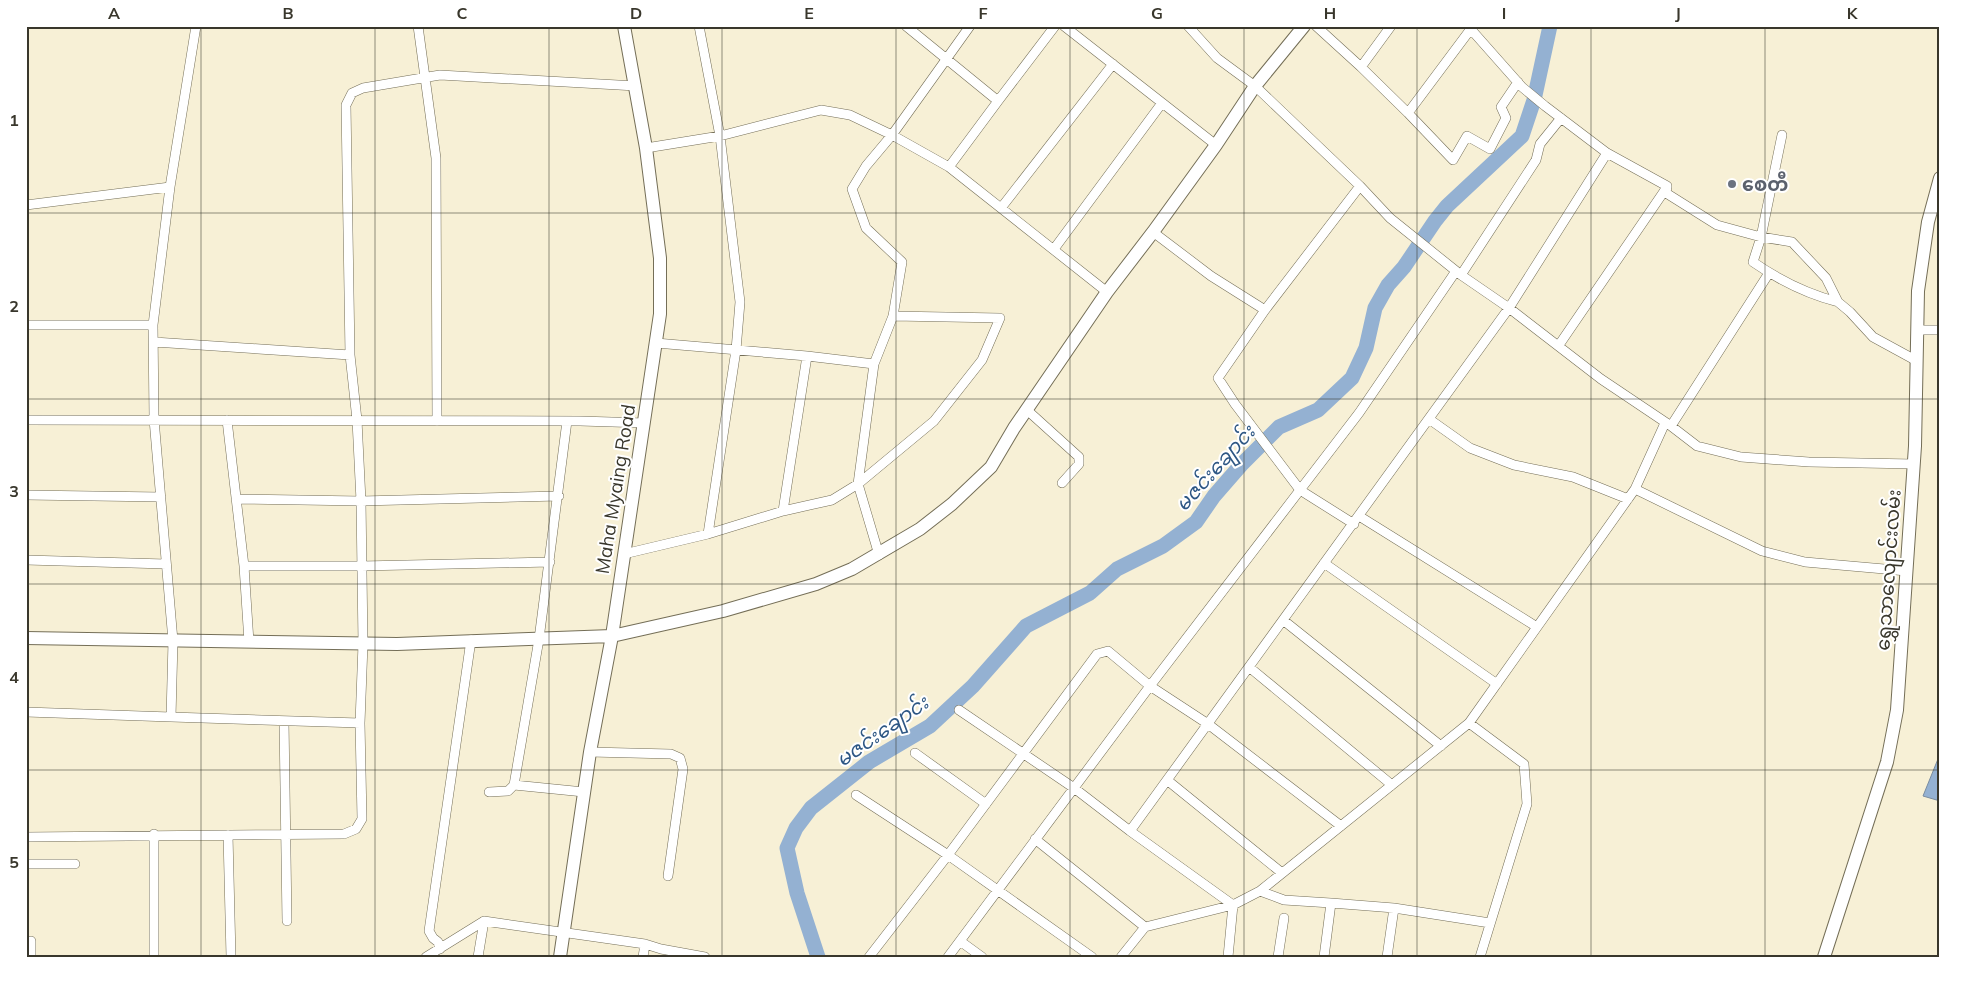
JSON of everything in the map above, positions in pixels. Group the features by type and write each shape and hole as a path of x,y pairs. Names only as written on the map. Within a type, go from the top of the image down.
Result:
{"street":[{"path":"171,717 173,641 154,419 153,325 170,186 196,26"},
{"path":"418,26 436,158 437,421"},
{"name":"Maha Myaing Road","path":"560,957 590,752 612,636 660,314 660,258 646,148 624,26"},
{"path":"699,26 720,136 740,302 736,350 708,534"},
{"path":"906,26 998,101"},
{"path":"879,555 858,484 874,364 893,316 902,262 866,228 852,189 866,166 892,136 970,26"},
{"path":"949,167 1055,26"},
{"path":"1064,26 1216,146"},
{"path":"1188,26 1217,58 1255,86 1360,186 1390,218 1443,261 1601,379 1697,446 1741,458 1809,462 1914,464"},
{"path":"26,638 363,644 612,636 723,611 816,584 852,570 920,530 991,468 1027,410 1107,292 1216,146 1255,86 1306,26 1361,67 1453,160 1467,136 1490,149 1506,118 1501,108 1520,84"},
{"path":"1361,67 1391,26"},
{"path":"1408,113 1469,28 1520,84 1561,118 1607,153 1667,186"},
{"path":"1001,208 1113,64"},
{"path":"26,837 154,834 344,834 356,829 362,820 360,723 363,644 361,501 357,420 350,355 346,105 352,93 363,88 440,75 636,86"},
{"path":"1054,249 1162,103"},
{"path":"646,148 720,136 821,110 850,116 949,167 1107,292"},
{"path":"948,957 1150,686 1359,413 1459,273 1536,160 1540,144 1561,118"},
{"path":"1782,135 1761,237 1753,262 1769,273 1814,296 1838,302"},
{"path":"1130,831 1357,520 1508,308 1607,153"},
{"name":"ရွှေသာလျောင်းလမ်း","path":"1824,957 1887,762 1897,710 1914,464 1918,291 1928,222 1940,178"},
{"path":"26,205 170,186"},
{"path":"1360,186 1265,310 1218,378 1260,439 1300,490 1357,520 1537,627"},
{"path":"1667,186 1666,193 1717,225 1761,237 1792,242 1826,278 1838,302 1873,337 1917,361"},
{"path":"1559,346 1667,186"},
{"path":"1153,232 1211,276 1265,310"},
{"path":"1121,957 1145,927 1233,906 1260,891 1469,723 1635,489 1668,424 1769,273"},
{"path":"624,554 708,534 783,511 832,500 858,484 934,421 982,360 1000,318 893,316"},
{"path":"26,325 153,325"},
{"path":"1917,330 1940,330"},
{"path":"154,342 350,355"},
{"path":"656,343 807,356 874,364"},
{"path":"783,511 807,356"},
{"path":"1027,410 1079,457 1079,464 1062,483"},
{"path":"1429,419 1470,448 1514,465 1573,477 1628,499"},
{"path":"26,420 644,422"},
{"path":"226,420 244,566 249,642"},
{"path":"489,792 508,791 514,785 539,639 567,421"},
{"path":"1635,489 1762,551 1805,562 1907,570"},
{"path":"26,495 161,497"},
{"path":"236,499 361,501 558,496"},
{"path":"26,560 166,564"},
{"path":"244,566 361,566 550,562"},
{"path":"1324,563 1497,684"},
{"path":"1284,620 1440,746"},
{"path":"440,949 438,942 429,931 472,640"},
{"path":"869,957 948,855 1097,654 1108,651 1150,686 1208,724 1341,826"},
{"path":"1249,668 1392,785"},
{"path":"959,710 1074,788 1233,906"},
{"path":"26,712 360,723"},
{"path":"284,721 287,921"},
{"path":"1469,723 1524,764 1526,804 1480,957"},
{"path":"590,752 671,754 680,758 683,769 668,876"},
{"path":"916,753 986,804"},
{"path":"1167,780 1282,872"},
{"path":"514,785 584,792"},
{"path":"856,795 948,855 1092,957"},
{"path":"154,834 154,957"},
{"path":"228,835 231,957"},
{"path":"1035,840 1145,927"},
{"path":"26,864 75,864"},
{"path":"1260,891 1284,900 1394,908 1490,923"},
{"path":"1324,957 1331,903"},
{"path":"1228,957 1233,906"},
{"path":"1387,957 1394,908"},
{"path":"1278,957 1284,918"},
{"path":"478,957 484,921"},
{"path":"426,957 484,921 563,934 645,944 704,957"},
{"path":"31,941 31,957"},
{"path":"960,941 982,957"},
{"path":"643,957 645,944"}],"water":[{"path":"1940,754 1940,801 1923,796"}],"waterway":[{"name":"မဇင်းချောင်း","path":"818,957 797,893 787,848 796,828 811,808 869,762 930,726 973,686 1026,626 1090,593 1117,569 1163,546 1196,522 1214,496 1241,465 1279,427 1318,410 1352,378 1366,348 1375,308 1388,285 1404,267 1447,206 1522,136 1534,100 1550,26"}],"place":[{"name":"စေတီ","path":"1732,184"}]}
